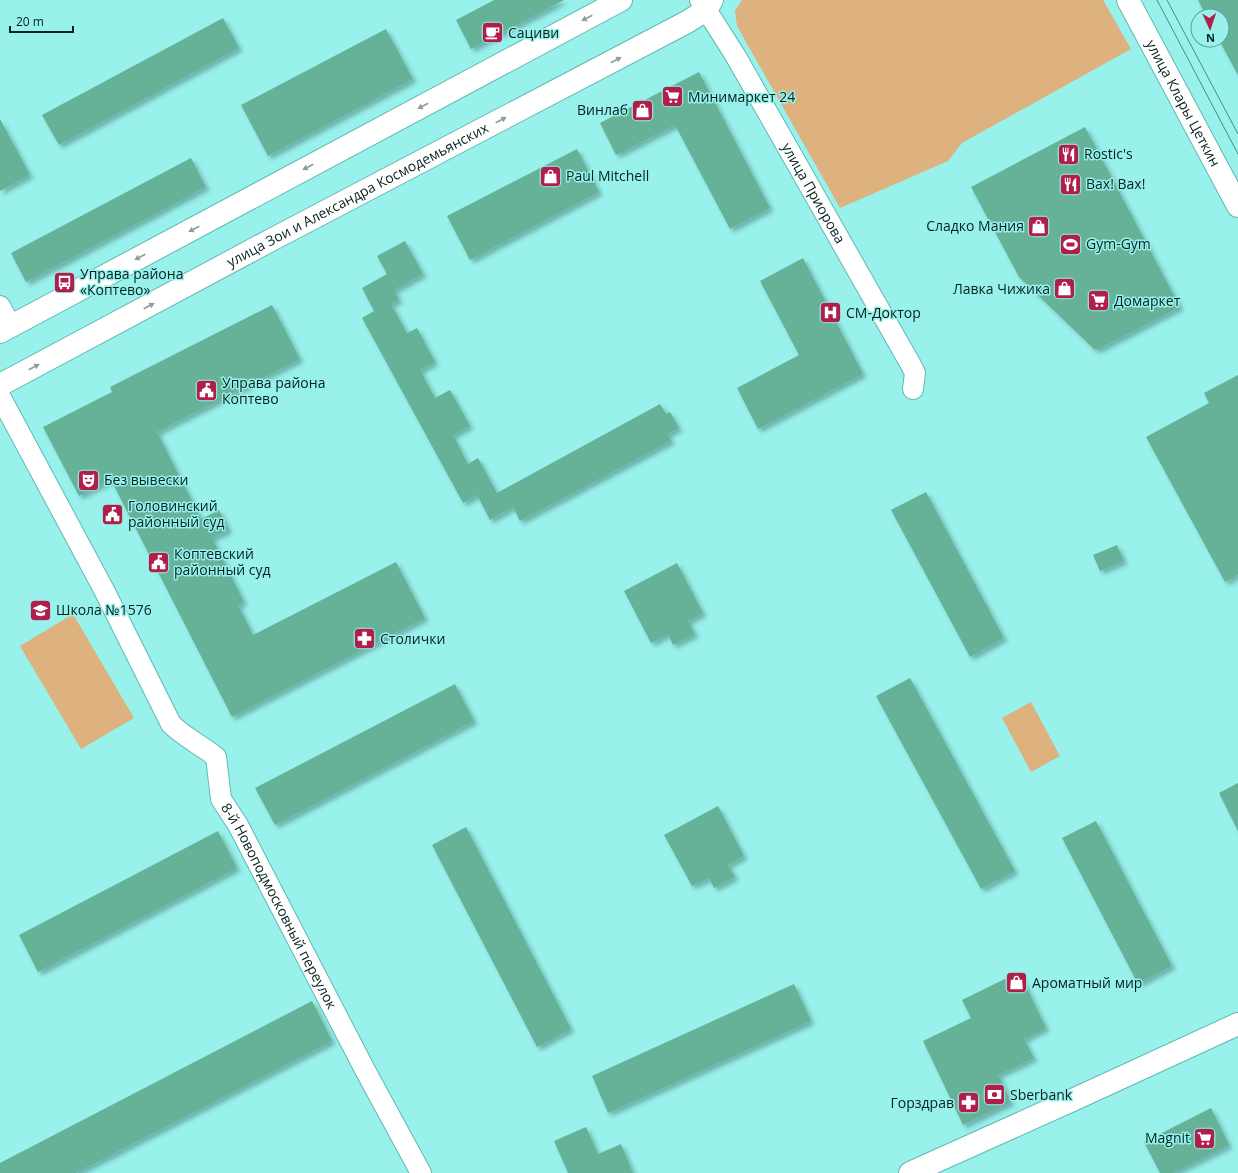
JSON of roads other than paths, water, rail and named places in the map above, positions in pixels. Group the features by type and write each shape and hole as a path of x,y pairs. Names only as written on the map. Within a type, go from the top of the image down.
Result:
{"main road":[{"path":"5,329 621,0"},
{"name":"улица Клары Цеткин","path":"1128,0 1238,206"},
{"name":"улица Зои и Александра Космодемьянских","path":"0,386 274,239 687,22 706,3"},
{"path":"910,1173 1238,1024"}],"street":[{"name":"улица Приорова","path":"706,3 911,365 915,373 913,389"},
{"path":"0,306 5,329"},
{"name":"8-й Новоподмосковный переулок","path":"0,396 104,590 171,724 181,734 216,757 221,799 238,825 365,1070 421,1173"}],"tram line":[{"path":"1157,0 1238,154"},
{"path":"1167,0 1238,134"}],"place":[{"name":"Сациви","path":"492,33"},
{"name":"Минимаркет 24","path":"673,97"},
{"name":"Винлаб","path":"643,110"},
{"name":"Rostic's","path":"1068,154"},
{"name":"Paul Mitchell","path":"551,176"},
{"name":"Вах! Вах!","path":"1070,184"},
{"name":"Сладко Мания","path":"1039,226"},
{"name":"Gym-Gym","path":"1070,244"},
{"name":"Управа района «Коптево»","path":"64,282"},
{"name":"Лавка Чижика","path":"1065,289"},
{"name":"Домаркет","path":"1098,301"},
{"name":"СМ-Доктор","path":"831,313"},
{"name":"Управа района Коптево","path":"206,391"},
{"name":"Без вывески","path":"89,480"},
{"name":"Головинский районный суд","path":"112,514"},
{"name":"Коптевский районный суд","path":"159,562"},
{"name":"Школа №1576","path":"41,610"},
{"name":"Столички","path":"365,639"},
{"name":"Ароматный мир","path":"1016,983"},
{"name":"Sberbank","path":"995,1095"},
{"name":"Горздрав","path":"969,1103"},
{"name":"Magnit","path":"1205,1138"}]}
